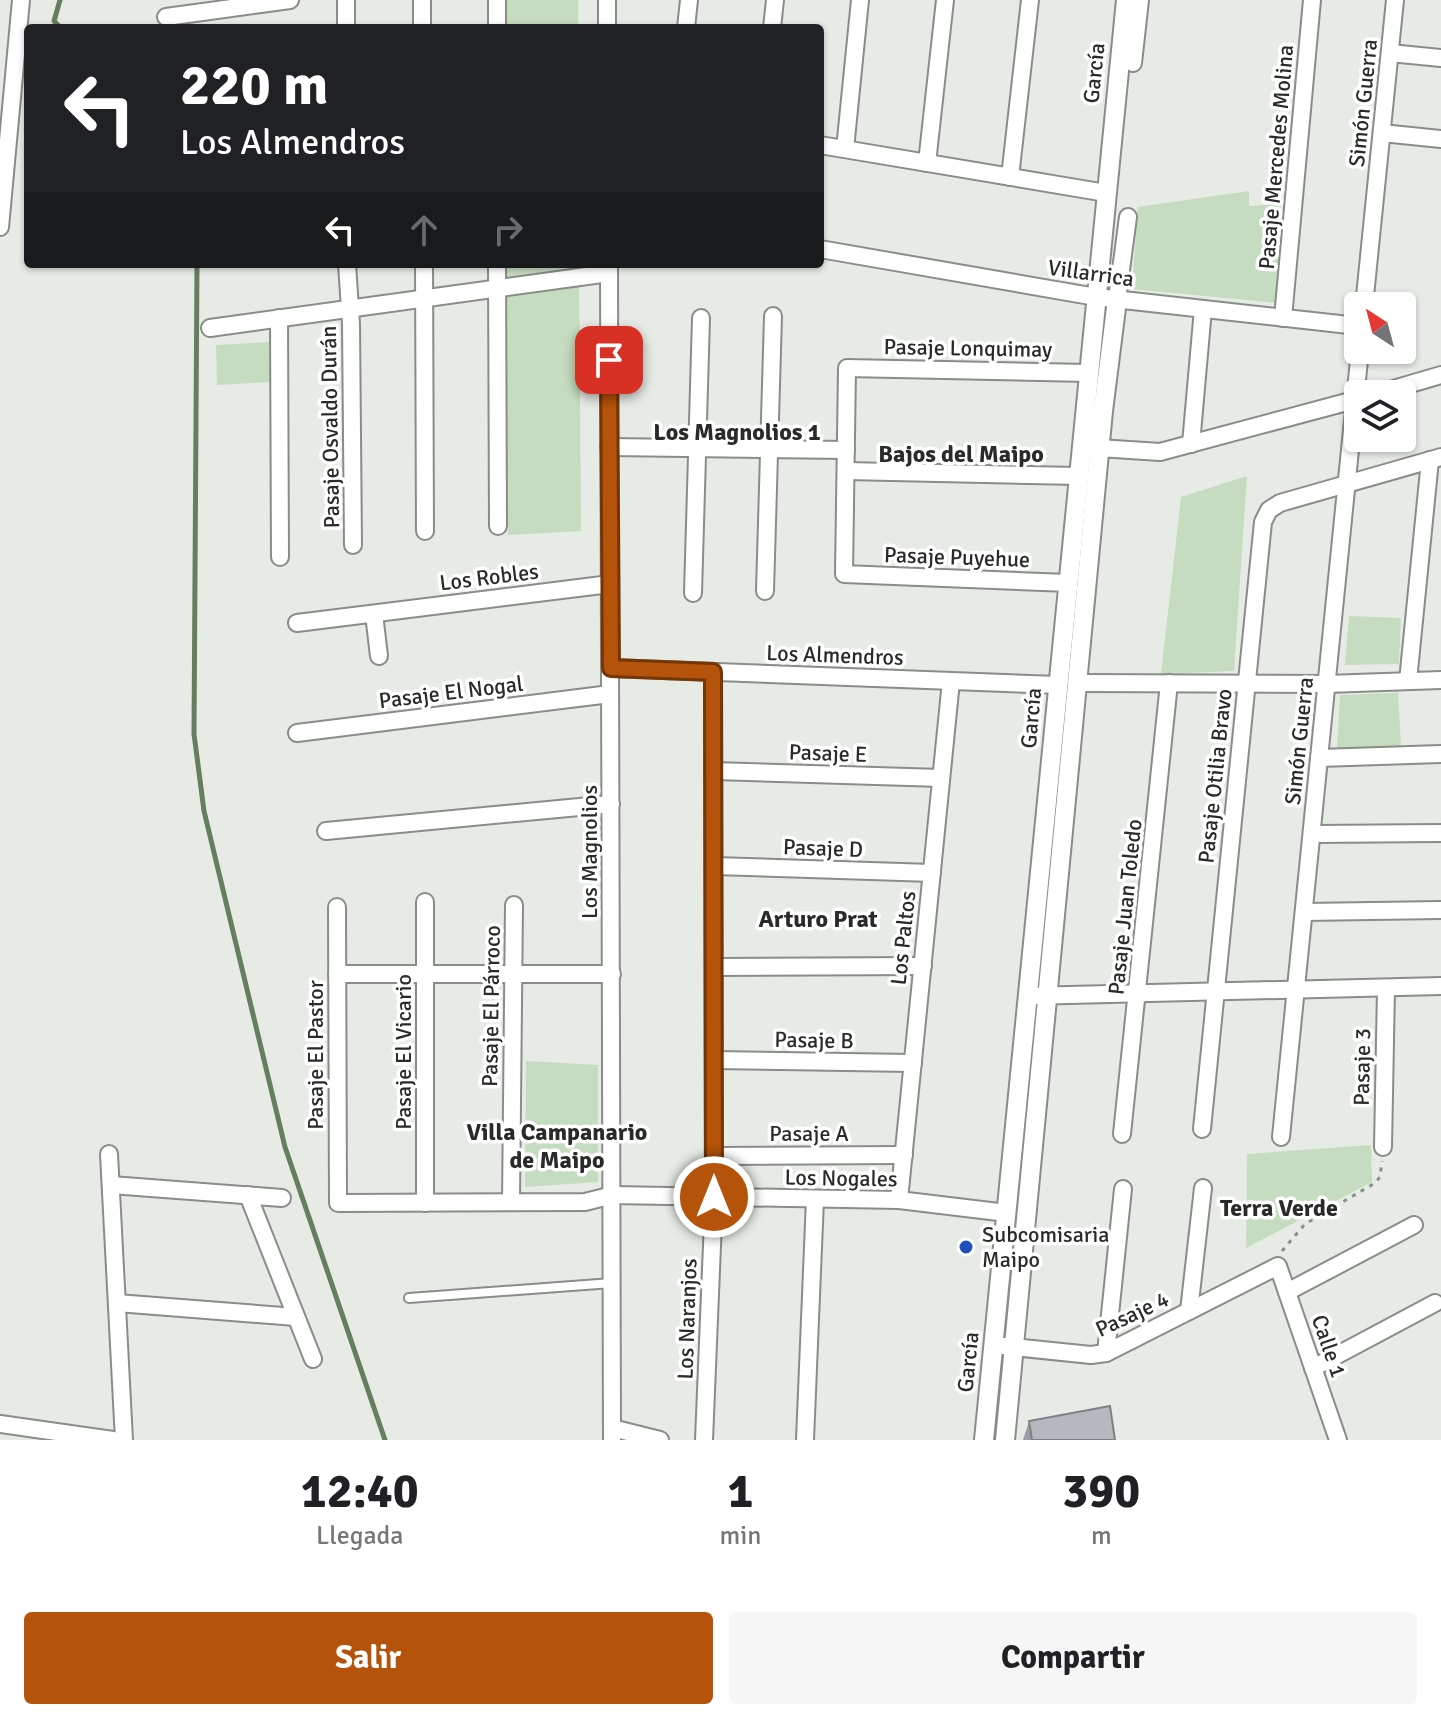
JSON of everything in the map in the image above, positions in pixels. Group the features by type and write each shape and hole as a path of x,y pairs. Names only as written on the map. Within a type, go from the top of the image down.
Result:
{"street":[{"path":"0,227 21,0"},
{"path":"346,0 346,24"},
{"path":"422,0 422,24"},
{"path":"497,0 497,24"},
{"path":"607,0 607,24"},
{"path":"686,24 689,0"},
{"path":"772,24 775,0"},
{"path":"845,149 860,0"},
{"path":"927,163 945,0"},
{"path":"1010,177 1030,0"},
{"name":"García","path":"984,1440 1126,0"},
{"name":"García","path":"1133,63 1140,0"},
{"name":"Pasaje Mercedes Molina","path":"1283,318 1312,0"},
{"name":"Simón Guerra","path":"1365,292 1395,0"},
{"path":"166,17 206,6 282,1"},
{"path":"1390,53 1441,58"},
{"path":"1382,133 1441,139"},
{"path":"824,146 1106,193"},
{"name":"García","path":"1005,1440 1099,448 1128,217"},
{"name":"Villarrica","path":"824,250 1096,297 1344,325"},
{"name":"Pasaje Osvaldo Durán","path":"347,268 353,545"},
{"path":"424,268 425,531"},
{"path":"497,268 498,526"},
{"path":"210,328 497,288 609,268"},
{"name":"Los Magnolios","path":"609,268 612,1434"},
{"path":"1191,444 1203,309"},
{"path":"765,591 773,316"},
{"path":"279,318 280,557"},
{"path":"693,593 701,318"},
{"name":"Pasaje Lonquimay","path":"846,450 847,368 1088,373"},
{"path":"1416,382 1441,375"},
{"path":"1099,448 1152,453 1344,402"},
{"path":"609,447 846,450 846,471 1078,476"},
{"name":"Simón Guerra","path":"1281,1137 1350,452"},
{"path":"1408,681 1436,458"},
{"name":"Pasaje Otilia Bravo","path":"1202,1129 1265,515 1280,503 1436,458"},
{"name":"Pasaje Puyehue","path":"846,471 844,574 1068,583"},
{"name":"Los Robles","path":"297,623 610,584"},
{"path":"374,614 379,656"},
{"name":"Los Almendros","path":"611,668 1058,685"},
{"name":"Los Naranjos","path":"704,1440 714,1197 713,672"},
{"path":"1078,683 1327,684 1441,680"},
{"name":"Los Paltos","path":"899,1200 951,681"},
{"name":"Pasaje Juan Toledo","path":"1122,1134 1169,683"},
{"name":"Pasaje El Nogal","path":"297,733 610,694"},
{"path":"1319,758 1441,754"},
{"name":"Pasaje E","path":"713,771 941,778"},
{"path":"326,831 611,804"},
{"path":"1312,834 1441,833"},
{"name":"Pasaje D","path":"714,866 932,873"},
{"name":"Pasaje El Vicario","path":"425,902 425,1203"},
{"name":"Pasaje El Párroco","path":"511,1202 514,905"},
{"name":"Pasaje El Pastor","path":"337,907 338,1203"},
{"path":"1304,912 1441,910"},
{"path":"714,967 923,966"},
{"path":"337,974 612,974"},
{"path":"1028,996 1441,986"},
{"name":"Pasaje 3","path":"1383,1147 1386,988"},
{"name":"Pasaje B","path":"714,1060 913,1063"},
{"path":"109,1154 124,1440"},
{"name":"Pasaje A","path":"714,1156 904,1155"},
{"path":"111,1185 282,1198"},
{"path":"1189,1311 1203,1188"},
{"path":"1106,1353 1123,1189"},
{"path":"248,1195 313,1359"},
{"name":"Los Nogales","path":"338,1203 585,1202 613,1195 899,1200 1007,1213"},
{"path":"805,1440 815,1199"},
{"path":"1287,1292 1414,1225"},
{"name":"Pasaje 4","path":"993,1345 1091,1355 1106,1353 1278,1266"},
{"name":"Calle 1","path":"1278,1266 1338,1440"},
{"path":"117,1303 296,1317"},
{"path":"1313,1368 1435,1303"},
{"path":"0,1424 113,1440"},
{"path":"612,1434 660,1440"}],"lane":[{"path":"409,1298 613,1283"}],"path":[{"path":"1278,1266 1282,1250 1305,1224 1375,1183 1380,1177 1383,1147"}],"green space":[{"path":"499,0 578,0 578,24 499,24"},
{"path":"1249,191 1249,206 1281,204 1276,303 1132,289 1138,207"},
{"path":"503,268 579,268 581,531 508,535"},
{"path":"270,342 272,382 217,385 216,345"},
{"path":"1247,476 1234,671 1161,674 1181,497"},
{"path":"1349,616 1401,618 1399,664 1345,665"},
{"path":"1398,693 1401,746 1337,749 1340,695"},
{"path":"526,1061 598,1065 598,1182 525,1187"},
{"path":"1371,1145 1372,1182 1246,1248 1247,1154"}],"building":[{"path":"1110,1406 1115,1440 1032,1440 1029,1421"}],"waterway":[{"path":"57,24 54,21 60,0"},
{"path":"197,268 194,734 204,811 285,1147 385,1440"}],"place":[{"name":"Subcomisaria Maipo","path":"966,1247"}],"district":[{"name":"Los Magnolios 1","path":"737,432"},
{"name":"Bajos del Maipo","path":"961,454"},
{"name":"Arturo Prat","path":"818,919"},
{"name":"Villa Campanario de Maipo","path":"557,1146"},
{"name":"Terra Verde","path":"1279,1208"}],"route":[{"path":"609,360 611,668 713,672 714,1197"}]}
